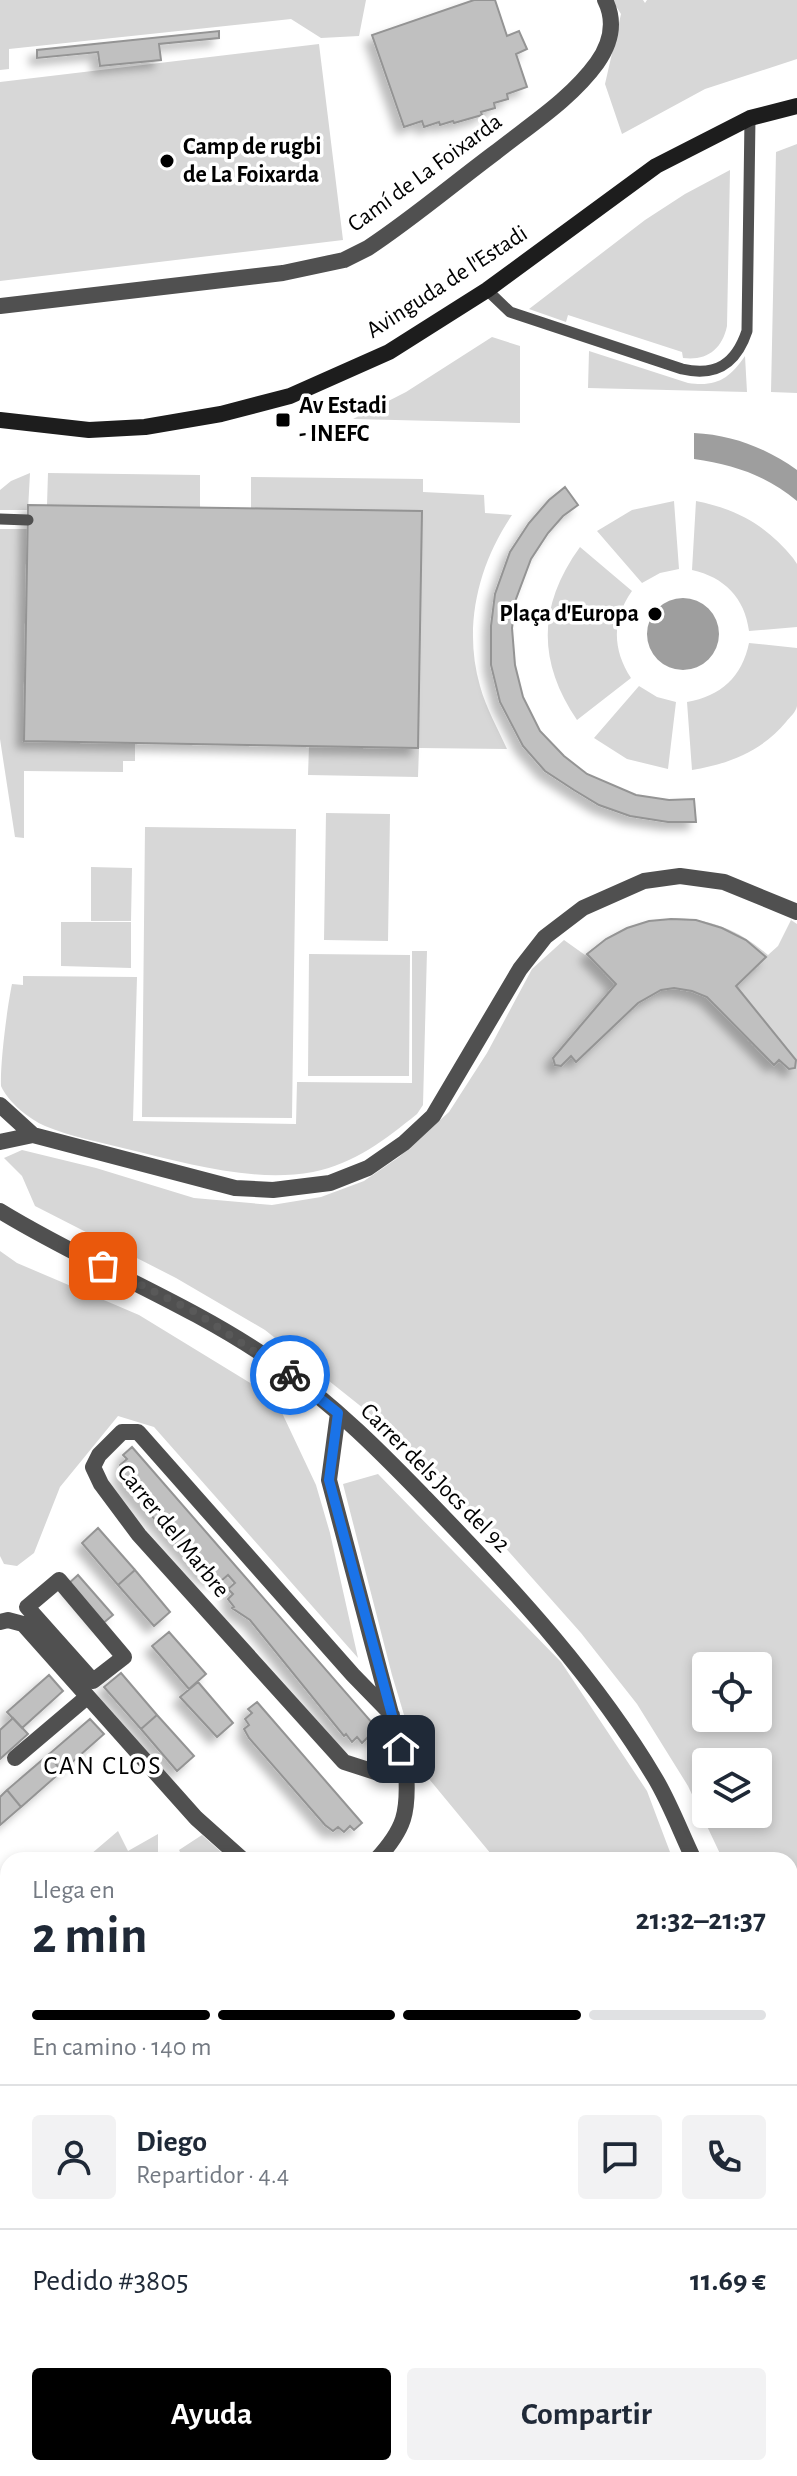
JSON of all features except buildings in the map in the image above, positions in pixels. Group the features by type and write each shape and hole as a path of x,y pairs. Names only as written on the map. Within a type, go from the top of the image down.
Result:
{"street":[{"name":"Camí de La Foixarda","path":"0,306 283,273 344,260 368,248 525,129 582,80 598,62 608,41 612,24 605,0"},
{"name":"Avinguda de l'Estadi","path":"1,422 89,430 145,427 221,414 276,400 389,352 487,290 656,166 750,118 797,106"},
{"path":"0,1142 33,1135 235,1188 273,1190 330,1183 368,1168 404,1143 433,1116 520,969 545,937 583,908 644,881 680,876 724,882 797,912"},
{"path":"0,1105 33,1135"},
{"name":"Carrer dels Jocs del 92","path":"0,1211 46,1238 195,1312 272,1360 377,1447 543,1625 609,1706 657,1781 690,1852"},
{"path":"338,1413 329,1480 406,1770 408,1803 397,1833 382,1852"},
{"name":"Carrer del Marbre","path":"392,1715 138,1432 122,1432 99,1455 93,1467 101,1484 139,1535 344,1762 375,1772 406,1770"},
{"path":"59,1580 124,1657 93,1681 27,1607 59,1580"},
{"path":"0,1622 8,1620 23,1624 196,1818 234,1852"},
{"path":"15,1758 87,1697"}],"lane":[{"path":"487,290 510,312 682,369 697,373 712,372 724,365 742,344 747,331 750,118"},
{"path":"0,519 28,520"}],"shaded area":[{"path":"0,0 366,0 359,36 321,38 291,19 9,49 9,69 0,70"},
{"path":"612,0 643,0 645,3 647,0 797,0 797,59 705,89 622,134 605,84 621,14"},
{"name":"Camp de rugbi de La Foixarda","path":"319,44 343,240 0,281 0,82"},
{"path":"797,144 797,393 771,392 776,152"},
{"path":"730,170 727,326 721,342 712,352 699,358 683,358 682,352 568,315 566,322 529,309 645,220"},
{"path":"492,337 520,346 520,423 353,419 406,392"},
{"path":"589,351 698,384 715,382 728,376 745,356 747,392 588,388"},
{"path":"694,433 736,440 785,462 797,470 797,501 749,472 694,459"},
{"path":"30,473 28,510 0,510 0,490 11,481"},
{"path":"48,473 200,475 200,507 47,505"},
{"path":"251,477 423,479 423,492 484,495 485,513 512,515 482,576 473,641 483,694 507,749 419,748 418,777 308,775 309,746 418,748 422,511 251,508"},
{"path":"674,501 679,569 660,573 642,583 597,531 632,510"},
{"path":"696,501 750,520 773,537 793,558 797,564 797,627 749,631 743,609 731,591 714,578 692,570"},
{"path":"0,529 28,529 25,741 135,743 135,761 123,761 123,772 24,771 24,838 15,837 0,739"},
{"path":"580,547 632,591 621,612 617,634 620,656 631,678 577,720 555,676 549,655 548,633 556,590"},
{"path":"683,598 709,608 719,634 709,660 683,670 657,660 647,634 657,608"},
{"path":"749,643 797,648 796,708 777,732 744,755 692,770 687,702 710,695 728,683 741,666"},
{"path":"639,686 657,697 676,702 668,769 627,759 594,738"},
{"path":"326,813 390,814 388,941 324,940"},
{"path":"145,827 296,829 292,1118 142,1117"},
{"path":"91,867 132,868 131,921 91,921"},
{"path":"677,918 690,919 737,933 768,955 778,946 791,920 797,924 797,1852 719,1852 708,1828 772,1828 772,1748 692,1748 692,1794 637,1704 581,1633 495,1536 423,1462 368,1412 265,1330 176,1278 35,1206 22,1176 4,1158 22,1150 96,1168 194,1198 272,1205 321,1197 364,1181 399,1157 449,1112 487,1053 532,969 564,940 585,955 616,934 639,925"},
{"path":"61,922 131,922 131,968 61,966"},
{"path":"412,951 427,951 423,1105 417,1114 381,1141 356,1157 328,1168 290,1175 243,1173 86,1139 32,1119 14,1104 1,1086 12,984 23,985 23,976 137,977 133,1121 296,1124 297,1082 412,1083"},
{"path":"309,954 410,955 409,1076 308,1076"},
{"path":"0,1251 17,1263 139,1315 275,1398 316,1485 358,1658 154,1427 118,1416 60,1487 34,1553 17,1566 4,1564 0,1556"},
{"path":"378,1474 561,1662 647,1791 670,1852 489,1852 420,1768 392,1675 343,1484"},
{"path":"118,1831 128,1851 158,1834 158,1852 93,1852"},
{"path":"202,1835 221,1852 180,1852"}],"way so far":[{"path":"103,1266 195,1312 272,1360 290,1375"}],"place":[{"name":"Camp de rugbi de La Foixarda","path":"167,161"},
{"name":"Av Estadi - INEFC","path":"283,420"},
{"name":"Plaça d'Europa","path":"655,614"}],"district":[{"name":"CAN CLOS","path":"103,1766"}],"route":[{"path":"290,1375 338,1413 329,1480 401,1749"}]}
